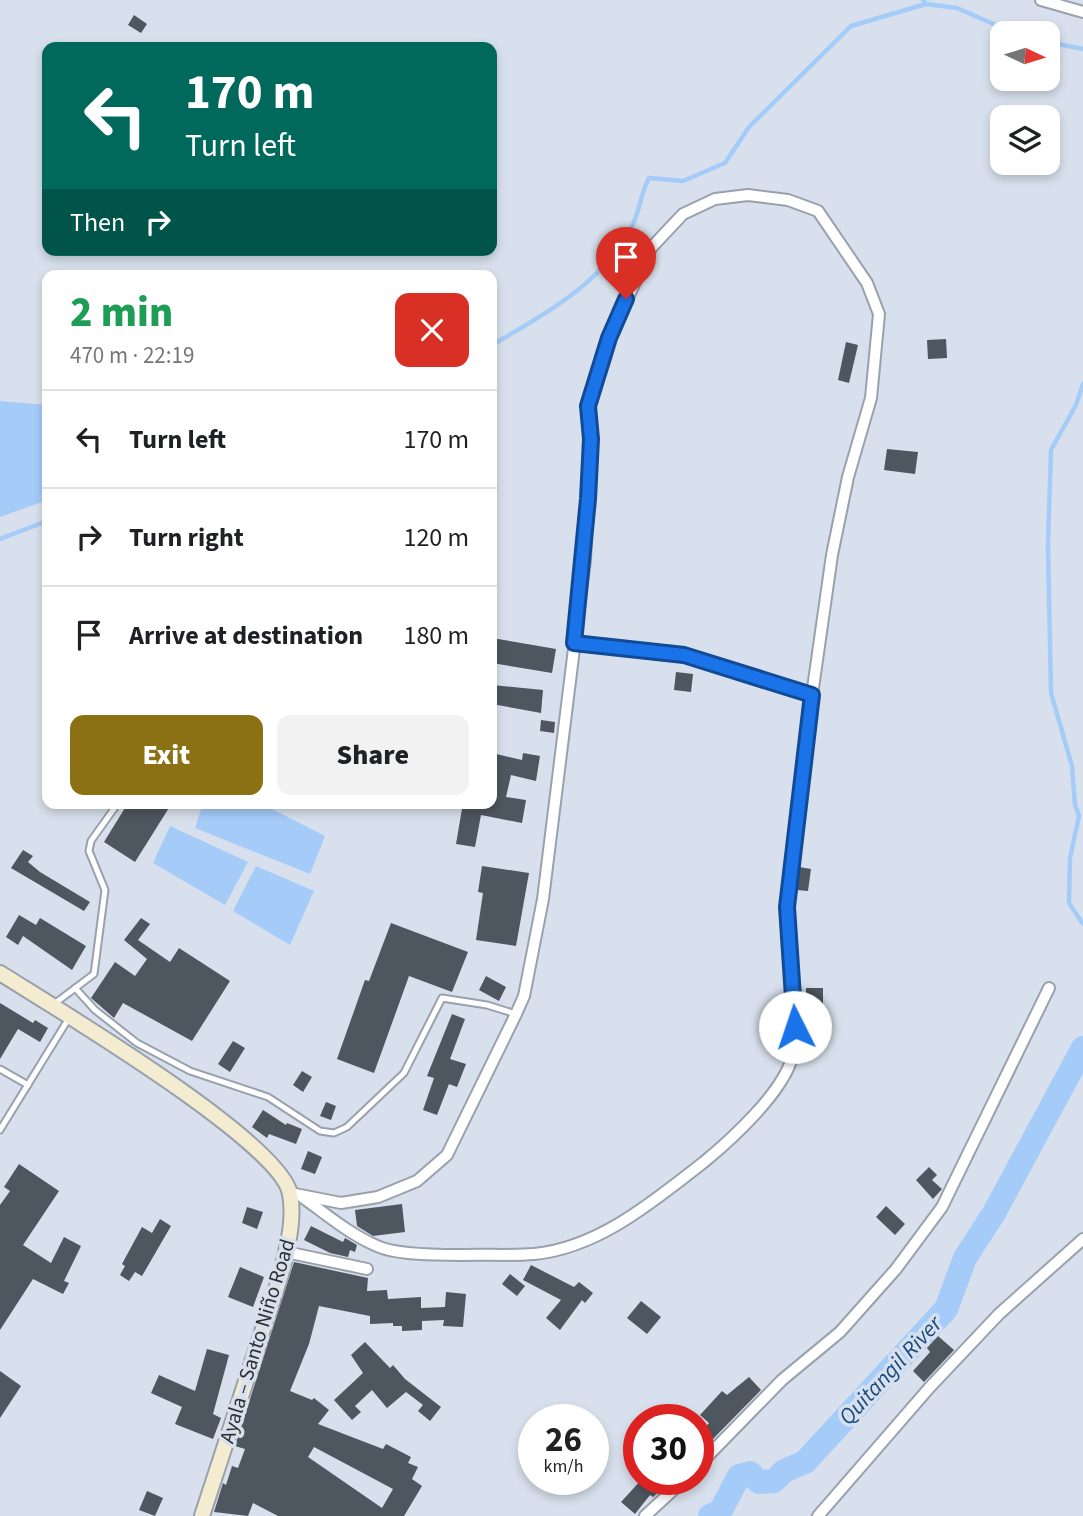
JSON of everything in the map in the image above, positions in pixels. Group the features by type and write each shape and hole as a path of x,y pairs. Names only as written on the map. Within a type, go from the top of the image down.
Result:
{"street":[{"path":"1041,0 1083,12"},
{"path":"0,973 151,1069 268,1160 296,1195 379,1248 440,1255 537,1254 587,1239 647,1207 726,1144 775,1088 792,1059 795,1027 787,907 812,695 832,555 848,477 871,398 879,314 867,283 818,211 788,200 748,195 715,199 683,214 651,248 609,338 588,406 591,439 588,499 574,643 543,899 524,996 447,1155 417,1181 378,1197 341,1203 296,1195"},
{"path":"574,643 684,655 812,695"},
{"path":"714,1450 782,1380 840,1332 896,1269 927,1228 942,1207 1049,988"},
{"name":"Ayala – Santo Niño Road","path":"202,1516 286,1252 296,1195"},
{"path":"818,1516 930,1387 999,1314 1083,1240"},
{"path":"286,1252 366,1269"},
{"path":"645,1516 668,1495"}],"lane":[{"path":"52,1006 57,999 94,974 105,890 89,851 91,841 114,809"},
{"path":"75,988 95,1010 137,1043 190,1071 268,1097 320,1131 334,1133 347,1128 404,1073 442,998 487,1005 516,1014"},
{"path":"0,1130 69,1018"},
{"path":"0,1069 28,1085"}],"water":[{"path":"0,401 42,405 42,502 0,517"},
{"path":"201,809 272,809 325,836 310,874 195,828"},
{"path":"170,826 248,862 225,905 153,863"},
{"path":"256,866 314,891 290,945 233,911"}],"building":[{"path":"134,15 147,24 141,33 128,25"},
{"path":"946,339 947,358 928,359 927,340"},
{"path":"846,342 858,345 849,383 838,380"},
{"path":"887,449 918,452 915,474 884,470"},
{"path":"497,639 556,649 552,673 497,664"},
{"path":"676,672 693,674 691,692 674,690"},
{"path":"497,685 543,690 541,713 497,705"},
{"path":"541,720 555,722 554,733 540,731"},
{"path":"523,753 540,756 536,781 511,775 506,797 526,800 522,823 481,815 475,847 456,844 462,809 497,809 497,754 522,760"},
{"path":"124,809 168,809 135,862 104,842"},
{"path":"23,850 33,856 28,862 40,872 90,902 84,911 11,868"},
{"path":"482,866 529,873 516,946 476,940 483,893 478,892"},
{"path":"799,867 811,869 808,891 797,890"},
{"path":"19,915 36,925 40,918 86,946 72,970 23,936 18,945 6,937"},
{"path":"141,918 150,924 138,940 170,962 179,948 230,981 192,1041 123,1003 114,1018 91,998 115,962 135,976 147,959 124,940"},
{"path":"391,923 468,952 452,992 409,976 374,1073 337,1059 365,980 369,981"},
{"path":"486,976 506,987 499,1001 479,990"},
{"path":"806,988 823,988 823,1015 806,1015"},
{"path":"0,1003 33,1023 35,1020 48,1028 40,1042 18,1029 0,1059"},
{"path":"452,1014 465,1019 450,1059 466,1064 457,1087 449,1084 437,1115 423,1110 434,1078 427,1076"},
{"path":"233,1041 245,1048 230,1072 218,1064"},
{"path":"302,1071 312,1077 303,1092 293,1085"},
{"path":"326,1102 336,1106 331,1120 320,1116"},
{"path":"263,1110 286,1125 287,1123 302,1129 296,1144 269,1134 267,1138 252,1127"},
{"path":"308,1151 322,1157 315,1174 301,1169"},
{"path":"19,1164 59,1191 23,1245 51,1263 64,1237 81,1246 64,1281 69,1283 63,1294 33,1279 0,1330 0,1205 10,1191 4,1187"},
{"path":"929,1167 937,1175 932,1180 942,1189 933,1199 916,1180"},
{"path":"402,1204 405,1232 373,1236 357,1226 355,1210"},
{"path":"886,1206 905,1224 895,1235 876,1217"},
{"path":"247,1207 263,1212 257,1229 242,1223"},
{"path":"160,1219 171,1226 142,1276 135,1272 129,1281 120,1275 125,1266 122,1264 142,1227 152,1233"},
{"path":"311,1226 343,1242 345,1238 357,1245 355,1252 350,1250 348,1257 330,1253 304,1240"},
{"path":"294,1262 368,1278 367,1291 387,1290 388,1299 421,1297 421,1308 445,1307 446,1292 466,1294 463,1327 443,1326 444,1320 422,1321 422,1330 402,1331 402,1326 393,1326 393,1323 370,1324 370,1316 319,1306 309,1344 290,1391 312,1400 314,1398 329,1410 318,1424 383,1449 386,1444 411,1457 408,1463 418,1467 412,1479 422,1486 404,1516 278,1516 253,1503 248,1516 214,1512 223,1483 226,1485 232,1466 238,1468 245,1449 235,1446","holes":["314,1447 393,1489 382,1508 308,1457"]},
{"path":"531,1265 574,1287 579,1282 593,1293 585,1303 582,1300 560,1330 546,1318 561,1300 523,1280"},
{"path":"240,1267 264,1277 253,1307 228,1297"},
{"path":"510,1274 525,1286 517,1296 502,1284"},
{"path":"641,1301 661,1317 647,1334 627,1318"},
{"path":"938,1336 954,1350 924,1382 913,1371 930,1352 927,1348"},
{"path":"365,1342 390,1368 393,1365 405,1379 441,1407 430,1421 418,1411 423,1405 406,1392 387,1408 372,1390 355,1406 361,1412 352,1420 334,1400 363,1373 351,1355"},
{"path":"207,1349 229,1355 213,1414 221,1418 213,1439 175,1424 182,1407 151,1393 159,1375 195,1391"},
{"path":"0,1371 21,1386 0,1418"},
{"path":"749,1377 761,1390 714,1438 714,1404 710,1404 722,1391 727,1395"},
{"path":"147,1491 163,1498 155,1516 139,1510"},
{"path":"627,1495 650,1495 635,1514 621,1502"}],"waterway":[{"path":"923,0 926,4 957,8 990,22"},
{"path":"497,342 572,295 607,263 633,224 649,178 683,181 725,163 749,127 851,26 926,4"},
{"path":"1060,44 1083,49"},
{"path":"1083,384 1076,405 1051,450 1048,545 1051,693 1072,766 1075,805 1079,816 1070,858 1069,903 1083,924"},
{"path":"0,539 42,523"},
{"name":"Quitangil River","path":"710,1516 720,1512 739,1476 750,1473 759,1482 774,1481 784,1471 805,1462 946,1309 965,1258 994,1213 1083,1048"}],"route":[{"path":"626,299 609,338 588,406 591,439 588,499 574,643 684,655 812,695 787,907 795,1027"}]}
